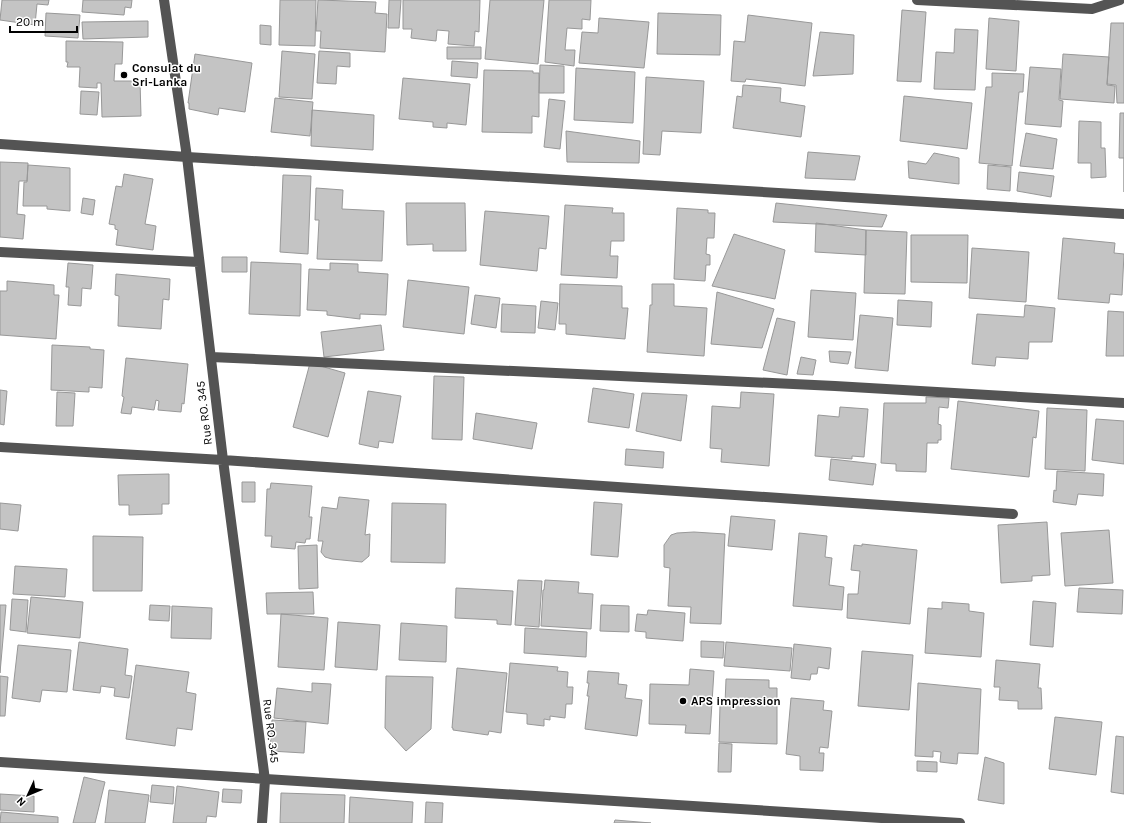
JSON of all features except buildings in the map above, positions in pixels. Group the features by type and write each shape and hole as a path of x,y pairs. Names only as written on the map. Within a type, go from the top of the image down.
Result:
{"street":[{"name":"Rue RO. 345","path":"164,0 187,157 223,460 264,780 262,823"},
{"path":"917,0 1092,9 1120,0"},
{"path":"0,144 187,157 1124,214"},
{"path":"0,252 199,262"},
{"path":"211,357 835,386 1124,404"},
{"path":"0,447 223,460 1013,514"},
{"path":"0,762 264,780 960,823"}],"place":[{"name":"Consulat du Sri-Lanka","path":"124,75"},
{"name":"APS impression","path":"683,701"}]}
